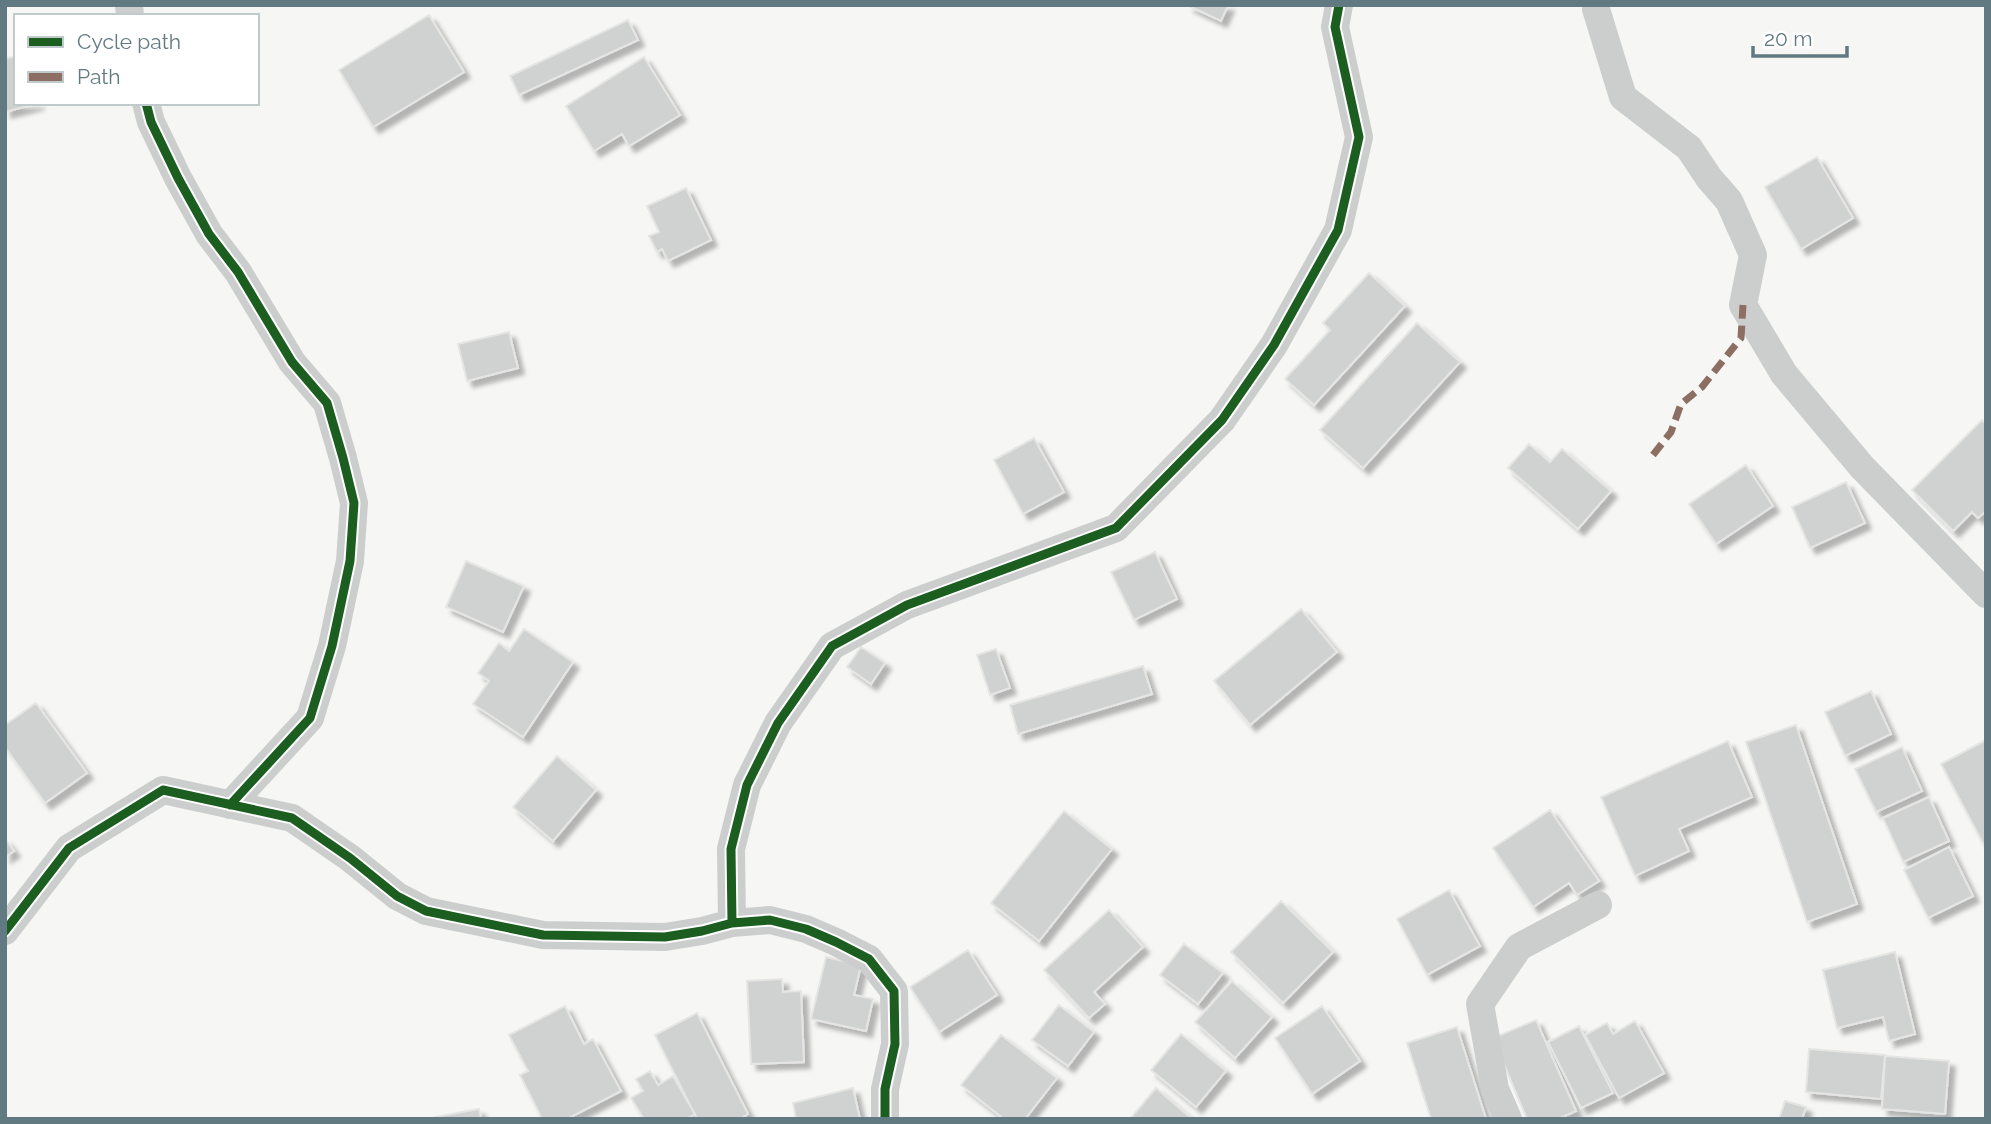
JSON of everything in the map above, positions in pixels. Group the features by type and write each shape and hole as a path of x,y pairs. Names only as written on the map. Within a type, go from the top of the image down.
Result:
{"street":[{"path":"732,923 731,849 747,785 778,723 832,646 907,605 1116,528 1222,420 1274,345 1338,230 1359,137 1335,27 1339,5"},
{"path":"1595,9 1623,97 1689,149 1729,201 1753,255 1743,304 1784,374 1862,467 1986,594"},
{"path":"147,105 151,122 209,234 238,272 292,362 327,403 354,503 348,573 332,646 310,718 230,805"},
{"path":"5,931 69,848 163,790 292,818 350,858 397,896 426,911 543,935 665,937 732,923 770,920 806,929 836,942 869,959 894,990 895,1044 885,1089 885,1119"},
{"path":"1508,1119 1495,1089 1480,1004 1519,947 1598,905"}],"building":[{"path":"1187,5 1228,5 1221,21"},
{"path":"429,15 464,72 373,127 339,70"},
{"path":"628,20 638,40 519,95 510,76"},
{"path":"14,57 14,105 31,105 5,112 5,59"},
{"path":"644,57 680,115 629,146 622,134 594,151 566,106"},
{"path":"1817,157 1853,218 1801,249 1765,187"},
{"path":"686,188 711,240 668,261 662,249 657,252 649,236 659,232 647,206"},
{"path":"1369,273 1405,306 1314,405 1285,379 1330,330 1323,323"},
{"path":"1417,323 1460,362 1363,468 1320,430"},
{"path":"509,332 518,368 467,381 458,344"},
{"path":"1982,420 1986,424 1986,511 1978,518 1972,512 1953,531 1912,490"},
{"path":"1034,438 1064,492 1023,514 994,460"},
{"path":"1529,444 1550,462 1562,449 1611,491 1578,529 1508,468"},
{"path":"1746,465 1773,506 1716,544 1689,504"},
{"path":"1846,482 1865,523 1810,548 1792,507"},
{"path":"1155,552 1177,599 1134,620 1111,572"},
{"path":"466,561 524,586 503,632 446,607"},
{"path":"1301,609 1337,652 1250,725 1214,681"},
{"path":"524,629 573,662 523,737 473,704 489,681 478,673 499,643 509,651"},
{"path":"861,647 885,663 871,684 847,667"},
{"path":"996,649 1010,688 990,695 977,655"},
{"path":"1143,666 1152,694 1018,734 1010,705"},
{"path":"1871,691 1891,734 1845,756 1825,712"},
{"path":"36,703 87,773 45,803 5,747 5,725"},
{"path":"1796,725 1857,904 1807,922 1746,742"},
{"path":"1986,740 1986,849 1941,764"},
{"path":"1728,741 1752,797 1679,829 1689,851 1635,876 1601,797"},
{"path":"1902,747 1922,791 1876,812 1855,769"},
{"path":"557,756 596,790 553,841 513,807"},
{"path":"1929,797 1949,841 1903,862 1883,818"},
{"path":"1550,810 1599,881 1577,895 1569,883 1533,907 1493,848"},
{"path":"1064,811 1112,849 1039,941 991,903"},
{"path":"5,839 14,851 5,857"},
{"path":"1949,847 1973,896 1928,918 1904,870"},
{"path":"1449,890 1480,946 1427,975 1397,919"},
{"path":"1281,901 1333,952 1283,1003 1231,952"},
{"path":"1109,910 1143,947 1094,992 1105,1004 1089,1018 1044,970"},
{"path":"1184,944 1223,973 1198,1004 1160,975"},
{"path":"968,950 997,995 939,1032 910,987"},
{"path":"1895,952 1915,1034 1889,1041 1883,1017 1837,1028 1823,970"},
{"path":"826,957 861,965 854,995 873,999 866,1031 811,1019"},
{"path":"782,979 783,992 801,991 804,1062 751,1064 747,981"},
{"path":"1232,981 1272,1017 1235,1058 1195,1022"},
{"path":"1059,1005 1094,1032 1068,1066 1032,1040"},
{"path":"565,1006 584,1044 593,1039 621,1091 567,1119 542,1119 520,1075 528,1071 509,1035"},
{"path":"1322,1006 1360,1061 1312,1094 1275,1038"},
{"path":"697,1013 748,1114 740,1119 697,1119 655,1035"},
{"path":"1536,1020 1576,1111 1558,1119 1527,1119 1493,1038"},
{"path":"1635,1021 1664,1073 1619,1098 1585,1035 1607,1023 1613,1034"},
{"path":"1579,1026 1613,1093 1581,1108 1548,1042"},
{"path":"1457,1027 1486,1119 1431,1119 1407,1043"},
{"path":"1181,1034 1226,1071 1196,1107 1151,1070"},
{"path":"1001,1035 1057,1078 1025,1119 1004,1119 961,1085"},
{"path":"1809,1049 1885,1055 1881,1099 1806,1092"},
{"path":"1885,1056 1949,1061 1945,1114 1882,1109"},
{"path":"650,1071 658,1085 673,1076 695,1114 686,1119 644,1119 631,1098 643,1091 636,1079"},
{"path":"853,1088 860,1119 796,1119 793,1103"},
{"path":"1156,1088 1192,1119 1130,1119"},
{"path":"1785,1101 1806,1107 1802,1119 1779,1119"},
{"path":"479,1109 481,1119 435,1119 435,1117"}],"marked path":[{"path":"1653,455 1671,432 1681,404 1702,387 1741,338 1743,305"}],"cycle path":[{"path":"732,923 731,849 747,785 778,723 832,646 907,605 1116,528 1222,420 1274,345 1338,230 1359,137 1335,27 1339,5"},
{"path":"147,105 151,122 178,178 209,234 238,272 292,362 327,403 354,503 350,561 332,646 310,718 230,805"},
{"path":"5,931 69,848 163,790 292,818 350,858 397,896 426,911 543,935 665,937 732,923 770,920 806,929 836,942 869,959 894,991 895,1044 885,1089 885,1119"}]}
